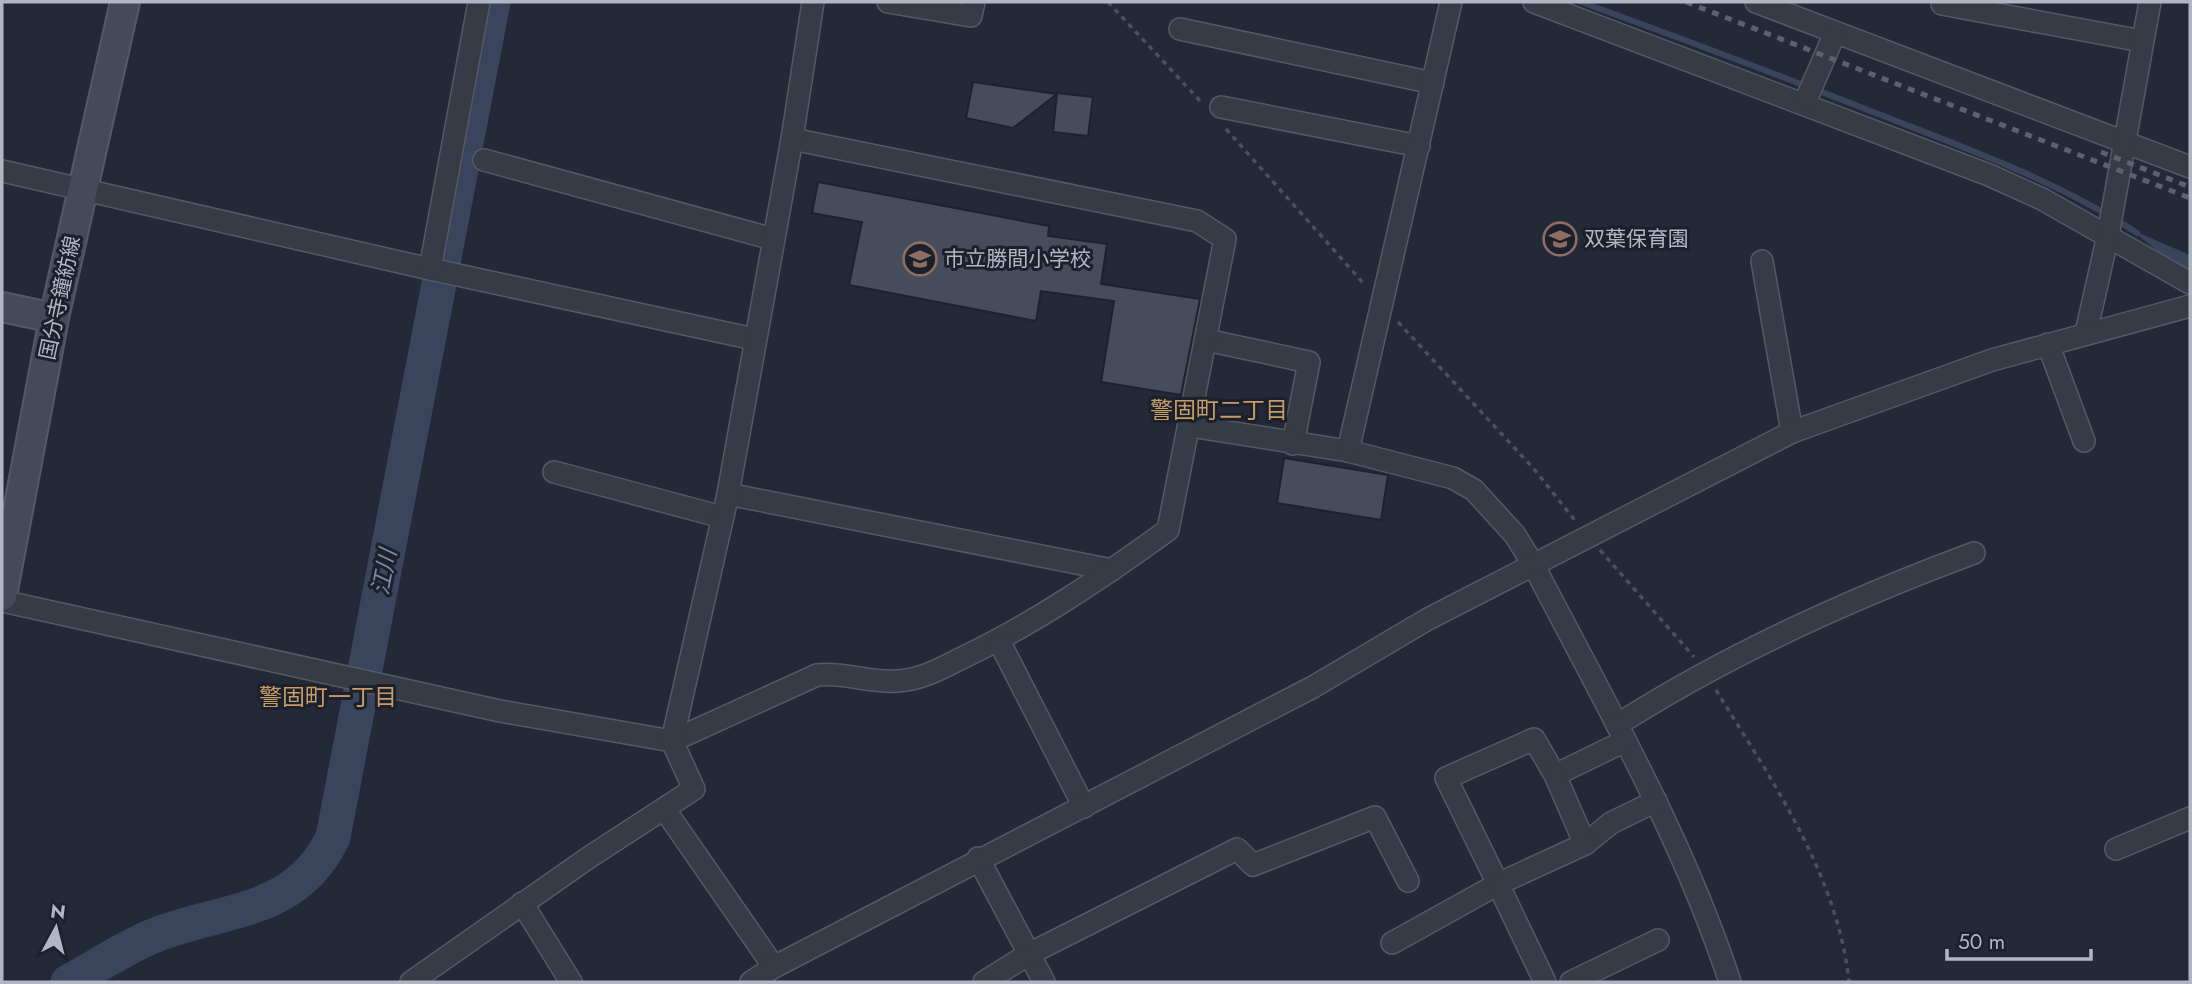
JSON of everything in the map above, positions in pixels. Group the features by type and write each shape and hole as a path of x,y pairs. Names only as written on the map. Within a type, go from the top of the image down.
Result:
{"street":[{"name":"国分寺鐘紡線","path":"2,596 54,318 125,2"},
{"path":"430,269 479,2"},
{"path":"411,982 522,903 694,789 673,741 728,494 792,139 813,2"},
{"path":"888,2 913,4 971,16 974,2"},
{"path":"1348,452 1451,2"},
{"path":"1534,2 1805,103 1999,180 2042,199 2190,283"},
{"path":"1756,2 2190,167"},
{"path":"2086,333 2108,235 2150,2"},
{"path":"1942,4 2142,41"},
{"path":"1180,29 1433,83"},
{"path":"1805,103 1835,33"},
{"path":"1215,111 1419,146"},
{"path":"2,601 500,711 673,741 817,675 835,673 896,682 925,676 999,641 1112,570 1168,530 1225,239 1196,221 792,139"},
{"path":"484,160 773,239"},
{"path":"2,170 430,269 754,339"},
{"path":"1762,261 1792,432"},
{"path":"751,982 774,967 978,859 1084,807 1313,687 1428,619 1792,432 1992,359 2190,306"},
{"path":"2,307 54,318"},
{"path":"1206,340 1309,362 1293,444"},
{"path":"2048,344 2084,442"},
{"path":"1190,426 1348,452 1453,478 1474,490 1515,535 1534,566 1657,801 1706,911 1730,982"},
{"path":"554,472 722,517"},
{"path":"728,494 1112,570"},
{"path":"1555,775 1621,733 1705,671 1907,578 1974,553"},
{"path":"999,641 1084,807"},
{"path":"1545,982 1446,778 1534,739 1555,775 1585,844"},
{"path":"1392,943 1498,884 1585,844 1611,823 1657,801"},
{"path":"665,810 774,967"},
{"path":"984,982 1029,954 1237,849 1253,865 1375,817 1408,881"},
{"path":"2116,849 2190,818"},
{"path":"978,859 1044,982"},
{"path":"522,903 571,982"},
{"path":"1571,982 1658,940"}],"path":[{"path":"1108,2 1215,111 1382,305 1534,469 1588,538 1705,671 1801,835 1835,913 1849,982"}],"water":[{"path":"2132,230 2190,255 2190,273 2169,261"}],"building":[{"path":"973,82 1057,94 1013,128 966,118"},
{"path":"1057,93 1093,97 1088,136 1053,132"},
{"path":"818,182 1049,226 1048,236 1107,244 1101,284 1200,299 1181,395 1101,382 1114,301 1041,291 1036,321 849,285 862,222 812,213"},
{"path":"1284,458 1388,475 1381,520 1277,503"}],"waterway":[{"name":"江川","path":"68,982 153,936 255,906 278,896 299,882 317,863 333,837 493,2"},
{"path":"1581,2 1983,155 2078,198 2137,233"}],"railway":[{"path":"1686,2 2190,198"},
{"path":"2101,152 2190,187"}],"place":[{"name":"双葉保育園","path":"1560,239"},
{"name":"市立勝間小学校","path":"920,259"}],"district":[{"name":"警固町二丁目","path":"1219,410"},
{"name":"警固町一丁目","path":"328,697"}]}
